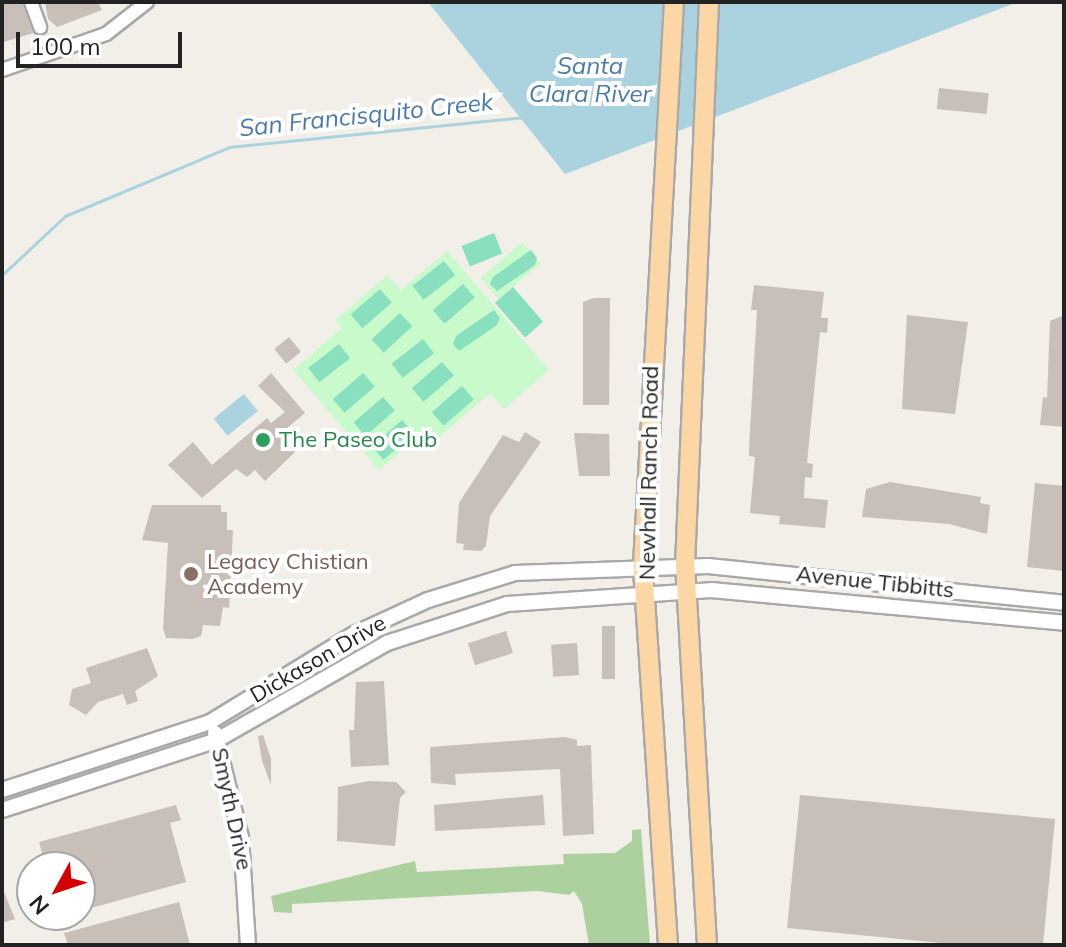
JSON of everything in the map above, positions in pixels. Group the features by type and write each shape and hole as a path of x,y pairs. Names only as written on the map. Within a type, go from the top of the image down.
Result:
{"main road":[{"name":"Newhall Ranch Road","path":"668,945 643,565 674,2"},
{"name":"Newhall Ranch Road","path":"707,945 685,565 698,162 709,2"}],"street":[{"path":"31,2 40,27"},
{"path":"2,70 106,34 147,2"},
{"name":"Dickason Drive","path":"2,790 210,722 354,634 472,584 515,573 685,565"},
{"name":"Avenue Tibbitts","path":"685,565 1064,603"},
{"name":"Avenue Tibbitts","path":"646,591 686,590 1064,623"},
{"name":"Dickason Drive","path":"2,810 217,740 360,656 437,625 507,604 646,591"},
{"name":"Smyth Drive","path":"210,722 241,837 248,945"}],"green space":[{"path":"494,233 502,253 470,267 462,246"},
{"path":"522,242 540,263 499,299 480,278"},
{"path":"531,250 537,258 535,265 497,291 490,284 493,277"},
{"path":"447,251 549,370 504,409 490,393 437,439 427,428 379,470 293,370 342,328 335,320 388,275 401,290"},
{"path":"444,261 455,275 424,300 412,286"},
{"path":"463,284 475,298 445,324 433,310"},
{"path":"513,287 543,322 525,337 495,303"},
{"path":"380,289 392,303 362,328 351,315"},
{"path":"494,310 500,318 497,325 459,351 453,344 456,336"},
{"path":"400,313 412,326 384,353 371,340"},
{"path":"423,339 434,353 403,378 391,364"},
{"path":"339,344 350,358 319,382 308,368"},
{"path":"442,362 454,376 424,402 412,388"},
{"path":"363,373 375,387 345,413 333,399"},
{"path":"462,386 474,400 444,426 432,412"},
{"path":"383,397 395,411 365,436 354,423"},
{"path":"402,420 414,434 384,460 372,446"},
{"path":"641,829 650,945 589,945 582,904 574,891 569,895 537,891 292,904 292,913 274,912 271,896 415,861 417,872 564,864 563,854 615,853 632,841 632,830"}],"water":[{"name":"Santa Clara River","path":"428,2 1018,2 565,174"},
{"path":"244,394 258,411 228,436 214,419"}],"building":[{"path":"2,2 22,2 33,33 4,42"},
{"path":"45,2 98,2 102,10 57,27 48,19"},
{"path":"939,88 989,93 987,114 937,109"},
{"path":"754,285 824,292 821,318 828,318 827,333 820,332 807,463 813,464 812,478 805,477 804,498 828,500 825,528 779,524 780,516 750,513 755,457 749,456 757,310 751,310"},
{"path":"610,298 609,405 583,405 583,302"},
{"path":"907,315 968,322 955,414 902,409"},
{"path":"1064,315 1064,427 1040,425 1043,397 1047,398 1050,321"},
{"path":"289,337 301,352 286,364 274,349"},
{"path":"271,373 305,413 280,434 295,452 265,481 255,470 247,477 236,469 202,498 168,465 193,442 212,465 267,418 271,423 285,412 258,386"},
{"path":"525,432 541,442 490,516 486,546 481,551 463,550 464,544 456,543 459,503 503,435 519,442"},
{"path":"574,433 609,434 610,476 579,476"},
{"path":"890,482 981,497 980,503 990,505 987,534 949,524 862,517 866,489"},
{"path":"1035,483 1064,486 1064,571 1027,567"},
{"path":"152,505 221,505 221,512 227,512 227,530 233,530 229,608 223,607 220,626 203,625 201,636 192,639 166,638 163,628 168,543 142,540"},
{"path":"602,626 615,626 615,679 602,679"},
{"path":"506,631 513,653 475,665 468,643"},
{"path":"577,643 579,675 553,677 551,645"},
{"path":"147,648 158,676 135,691 138,701 127,705 123,694 98,702 86,715 69,705 72,689 91,683 86,668"},
{"path":"384,681 389,765 351,767 349,730 354,730 356,682"},
{"path":"263,735 271,759 271,785 262,761 258,736"},
{"path":"565,737 577,740 577,746 591,745 594,834 563,836 560,769 455,774 456,785 431,783 430,747"},
{"path":"369,781 396,782 406,792 400,798 395,846 337,841 338,787"},
{"path":"543,795 545,825 435,831 434,805"},
{"path":"800,795 1055,819 1043,945 961,945 787,928"},
{"path":"176,805 181,820 170,823 186,882 96,907 96,851 42,851 39,842"},
{"path":"2,887 15,919 2,923"},
{"path":"179,902 190,945 68,945 64,933 96,931 96,924"}],"waterway":[{"name":"San Francisquito Creek","path":"2,275 65,216 229,147 524,117"}],"place":[{"name":"The Paseo Club","path":"263,440"},
{"name":"Legacy Chistian Academy","path":"191,574"}]}
